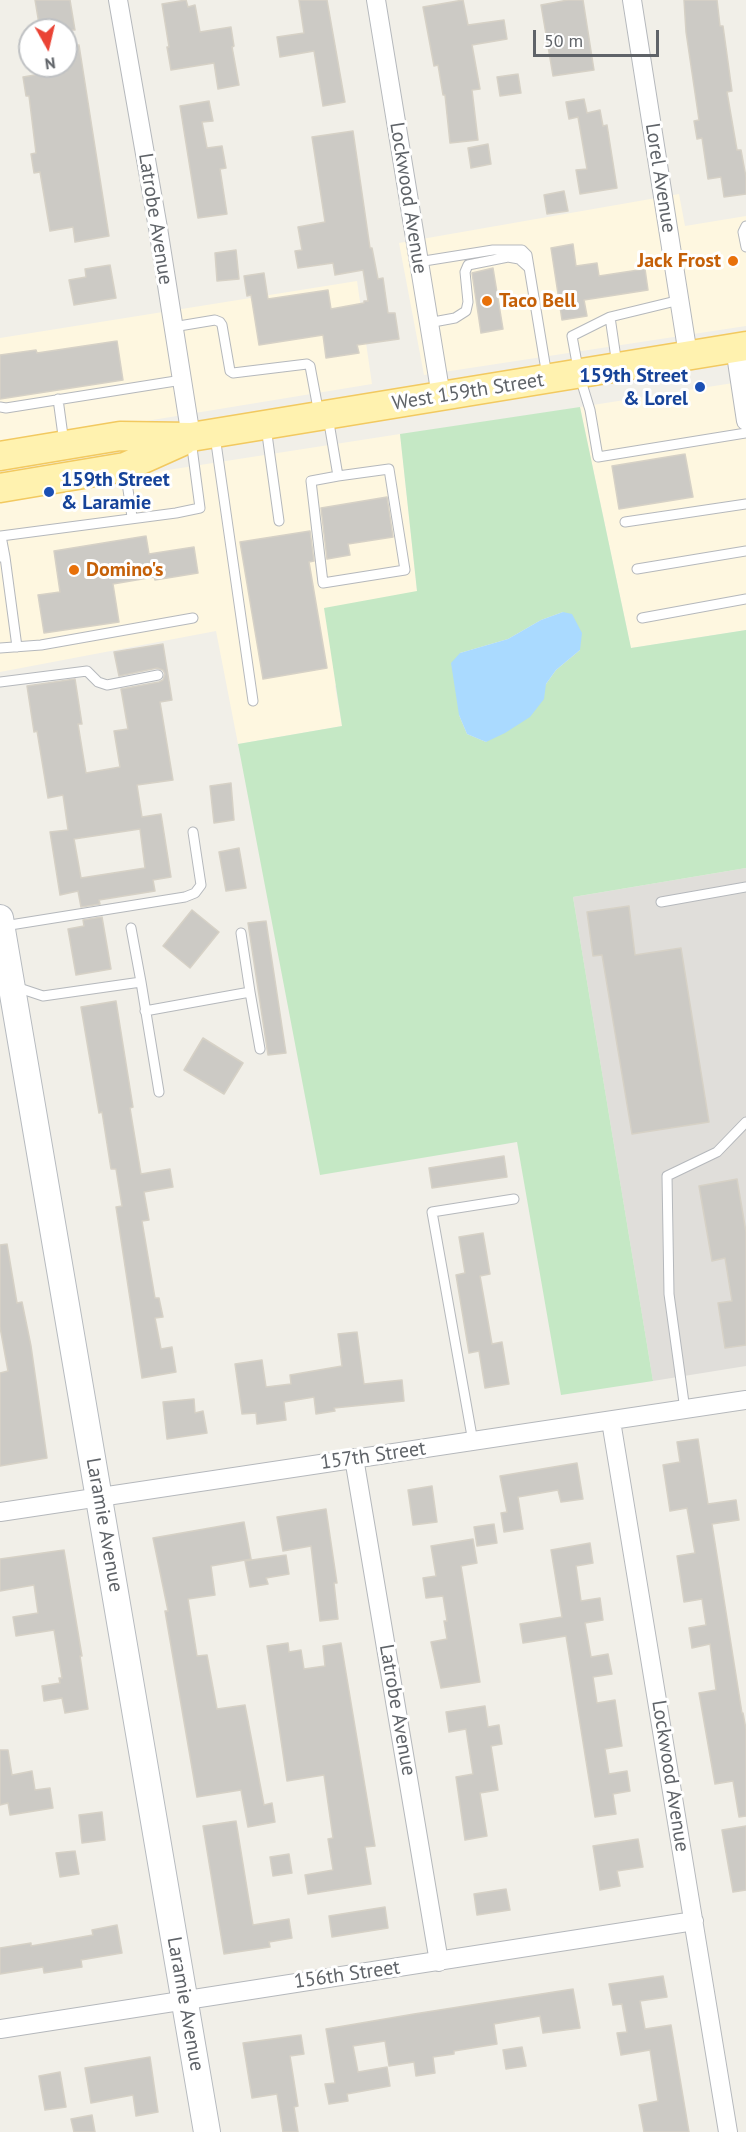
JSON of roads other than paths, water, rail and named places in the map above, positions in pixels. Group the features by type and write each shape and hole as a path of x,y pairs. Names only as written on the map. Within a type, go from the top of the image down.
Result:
{"main road":[{"name":"West 159th Street","path":"0,456 120,436 202,435 740,347"},
{"name":"West 159th Street","path":"0,488 125,467 202,435"}],"street":[{"name":"Latrobe Avenue","path":"118,0 182,380 202,435"},
{"name":"Lockwood Avenue","path":"376,0 441,396"},
{"name":"Lorel Avenue","path":"632,0 688,355"},
{"path":"740,347 746,421"},
{"name":"Laramie Avenue","path":"1,922 6,986 99,1496 207,2132"},
{"name":"157th Street","path":"0,1512 746,1400"},
{"name":"Lockwood Avenue","path":"611,1421 728,2132"},
{"name":"Latrobe Avenue","path":"354,1458 439,1962"},
{"name":"156th Street","path":"0,2030 694,1921"}],"lane":[{"path":"746,226 743,232 746,248"},
{"path":"418,262 511,249 522,250 527,255 547,379"},
{"path":"429,323 455,318 466,311 468,302 465,272 468,265 508,256 519,259 529,268"},
{"path":"680,300 610,317 573,336 579,374 590,410 598,457 746,434"},
{"path":"610,317 617,367"},
{"path":"173,327 215,320 220,322 230,371 233,373 307,364 310,366 338,476"},
{"path":"0,407 6,408 182,380"},
{"path":"58,399 65,445"},
{"path":"266,425 279,521"},
{"path":"17,647 2,557 1,536 200,508 202,435"},
{"path":"202,435 254,701"},
{"path":"125,467 132,517"},
{"path":"389,469 405,570 323,583 311,481 338,476 389,469"},
{"path":"625,522 746,504"},
{"path":"638,569 746,551"},
{"path":"642,618 746,599"},
{"path":"0,648 41,645 193,618"},
{"path":"0,682 87,671 98,682 107,685 158,675"},
{"path":"1,922 185,897 195,893 201,885 194,831"},
{"path":"661,902 746,887"},
{"path":"131,928 159,1092"},
{"path":"241,933 261,1050"},
{"path":"6,986 43,996 141,982"},
{"path":"145,1011 250,992"},
{"path":"685,1410 669,1294 666,1176 717,1152 746,1122"},
{"path":"473,1442 432,1212 514,1199"}],"water":[{"path":"563,612 572,614 582,633 580,650 556,670 546,684 544,699 530,717 486,742 467,734 459,715 451,663 460,653 508,639 541,620"}],"place":[{"name":"Jack Frost","path":"733,261"},
{"name":"Taco Bell","path":"487,301"},
{"name":"159th Street & Lorel","path":"700,387"},
{"name":"159th Street & Laramie","path":"49,492"},
{"name":"Domino's","path":"74,570"}]}
